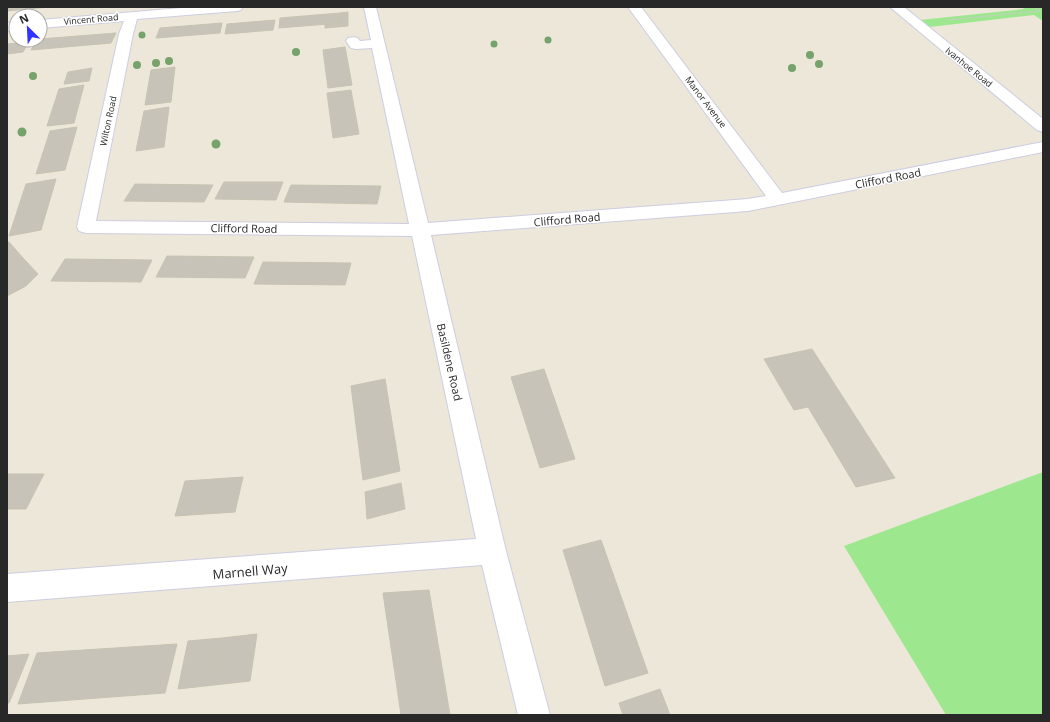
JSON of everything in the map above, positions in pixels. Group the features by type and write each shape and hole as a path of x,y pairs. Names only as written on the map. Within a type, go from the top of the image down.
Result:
{"street":[{"name":"Vincent Road","path":"48,23 237,7"},
{"name":"Basildene Road","path":"370,7 492,551 534,715"},
{"name":"Manor Avenue","path":"634,7 735,140 777,199"},
{"name":"Ivanhoe Road","path":"896,7 1043,127"},
{"name":"Wilton Road","path":"86,227 126,34 132,16"},
{"path":"353,41 356,44 379,43"},
{"name":"Clifford Road","path":"86,227 419,230 748,205 1043,148"},
{"name":"Marnell Way","path":"7,588 215,574 492,551"}],"path":[{"path":"1036,7 1043,13"},
{"path":"916,24 1039,10"}],"green space":[{"path":"1022,7 1043,7 1043,21 1034,15 930,27 920,20 1024,9"},
{"path":"1043,472 1043,715 946,715 844,546"}],"building":[{"path":"7,7 49,7 8,8 7,11"},
{"path":"348,12 348,26 325,28 325,24 340,23 340,13"},
{"path":"340,13 340,23 279,28 280,18"},
{"path":"275,20 273,30 225,34 227,24"},
{"path":"222,23 220,33 156,38 160,28"},
{"path":"116,33 111,43 31,50 32,48 48,48 48,38"},
{"path":"7,44 8,48 25,48 23,52 7,54"},
{"path":"345,47 352,85 328,88 323,50"},
{"path":"175,67 171,102 145,105 151,70"},
{"path":"92,68 89,81 64,84 68,72"},
{"path":"84,85 74,123 47,126 59,89"},
{"path":"351,90 359,134 333,138 327,93"},
{"path":"169,107 164,147 136,151 144,111"},
{"path":"77,127 65,170 36,174 50,131"},
{"path":"56,179 41,230 9,236 26,184"},
{"path":"224,182 283,182 276,200 215,199"},
{"path":"135,184 213,185 204,202 124,201"},
{"path":"291,185 381,186 377,204 284,202"},
{"path":"9,242 23,258 7,266 7,243"},
{"path":"167,256 254,257 245,278 156,277"},
{"path":"23,258 38,274 26,286 7,296 7,266"},
{"path":"65,259 152,260 141,282 51,281"},
{"path":"263,262 351,263 345,285 254,284"},
{"path":"812,349 895,478 856,487 808,407 794,410 764,359"},
{"path":"544,369 575,459 540,468 511,377"},
{"path":"385,379 400,471 363,480 351,386"},
{"path":"7,474 15,474 7,489"},
{"path":"15,474 44,474 26,509 7,509 7,489"},
{"path":"243,477 235,512 205,514 214,479"},
{"path":"214,479 205,514 175,516 185,481"},
{"path":"401,483 405,509 367,519 365,492"},
{"path":"601,540 648,673 605,686 563,550"},
{"path":"429,590 450,715 401,715 383,593"},
{"path":"257,634 250,681 214,685 222,638"},
{"path":"222,638 214,685 178,689 188,641"},
{"path":"177,644 165,693 18,704 37,653"},
{"path":"29,654 9,703 7,703 7,656"},
{"path":"660,689 670,715 623,715 619,703"}]}
